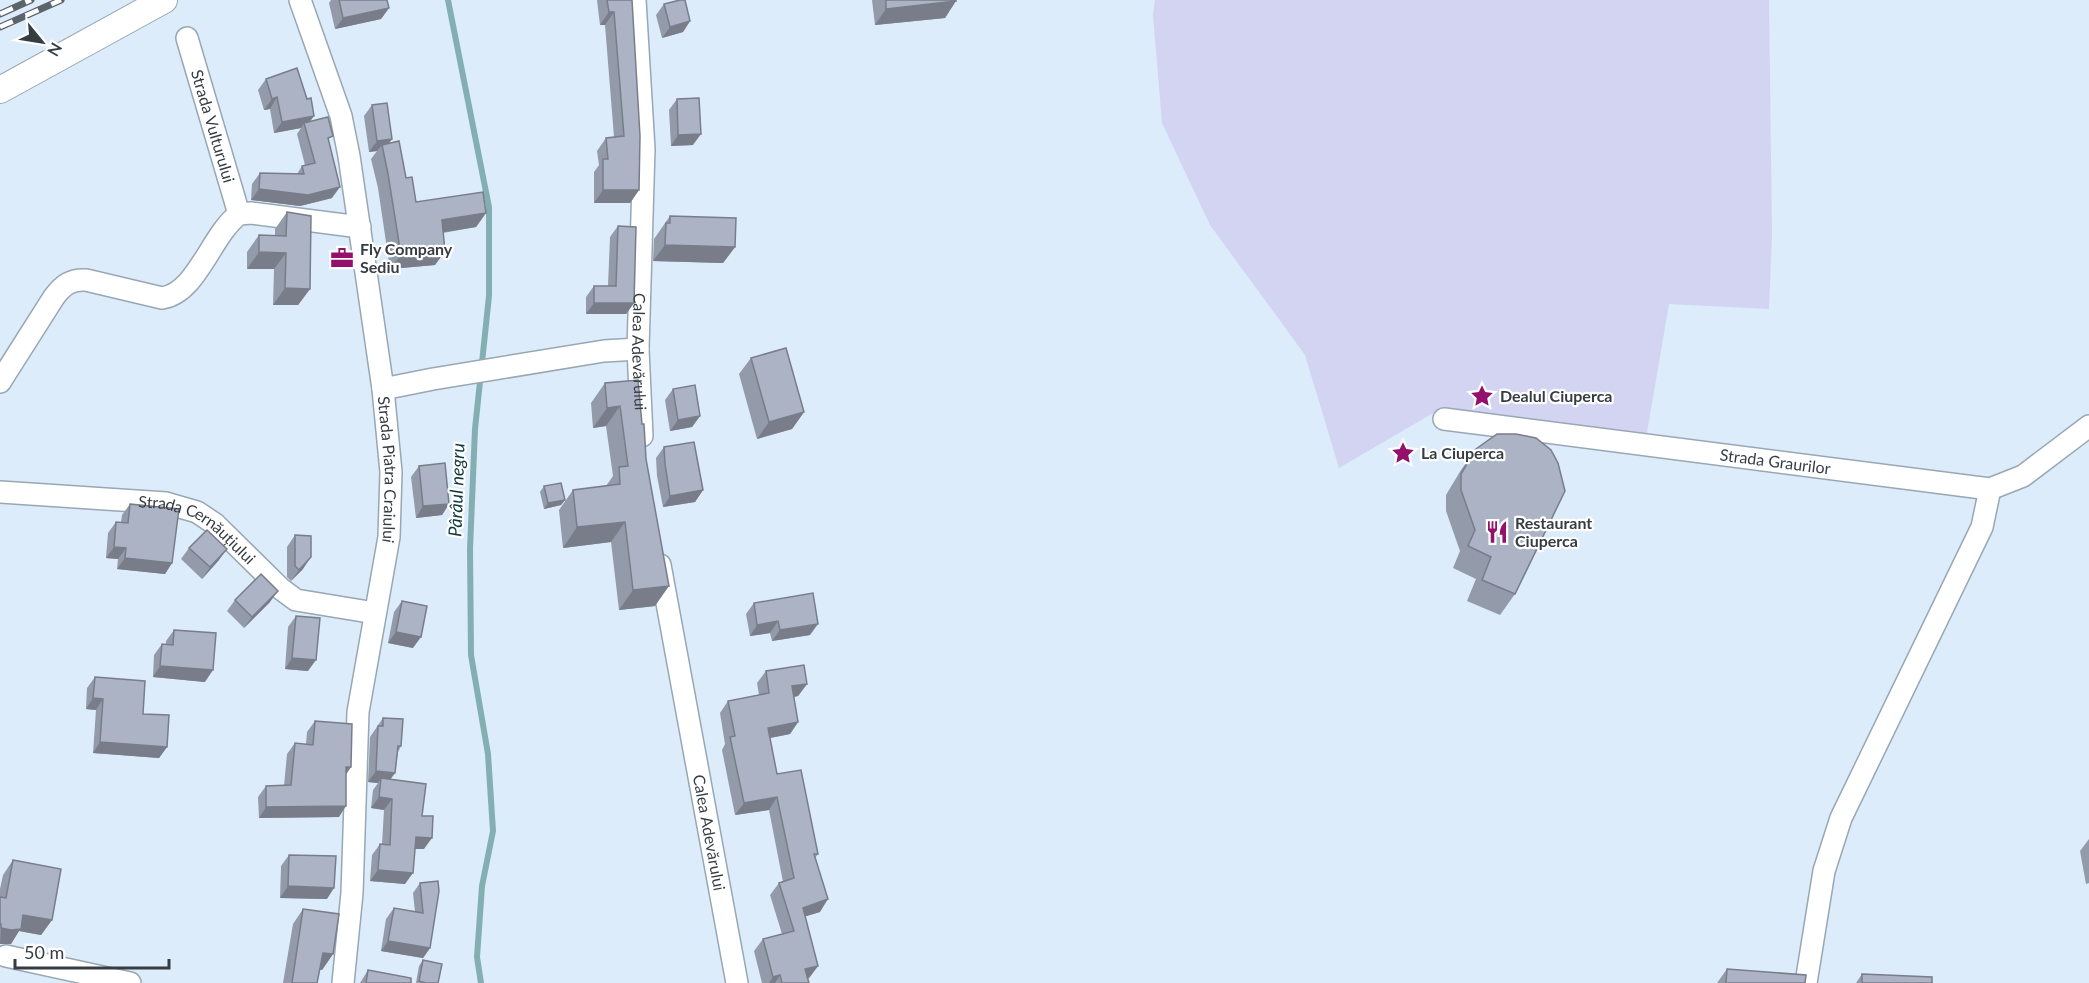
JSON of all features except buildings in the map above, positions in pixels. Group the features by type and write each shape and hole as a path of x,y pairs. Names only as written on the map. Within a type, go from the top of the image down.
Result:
{"main road":[{"path":"0,90 164,0"}],"street":[{"name":"Strada Piatra Craiului","path":"300,0 341,116 360,227 383,389 392,472 388,537 358,712 352,893 343,983"},
{"name":"Calea Adevărului","path":"635,0 644,149 638,349 643,453"},
{"name":"Strada Vulturului","path":"187,38 239,214"},
{"path":"0,382 54,297 62,286 70,282 77,279 86,280 162,298 171,297 186,286 224,227 239,214 251,213 360,227"},
{"path":"383,389 604,351 638,349"},
{"name":"Strada Graurilor","path":"1444,419 1990,489 2023,476 2089,426"},
{"path":"1806,983 1824,871 1841,818 1982,527 1990,489"},
{"name":"Strada Cernăuțiului","path":"0,492 166,503 197,512 215,524 280,590 296,600 375,613"},
{"name":"Calea Adevărului","path":"657,547 737,983"},
{"path":"6,956 130,983"}],"shaded area":[{"path":"1155,0 1769,0 1772,234 1769,309 1669,304 1645,444 1440,409 1339,468 1305,355 1210,225 1162,123 1153,15"}],"waterway":[{"name":"Pârâul negru","path":"448,0 489,207 489,296 475,429 470,549 471,655 488,754 493,831 482,886 477,957 481,983"}],"railway":[{"path":"0,14 31,0"},
{"path":"0,27 61,0"}],"place":[{"name":"Fly Company Sediu","path":"342,258"},
{"name":"Dealul Ciuperca","path":"1482,396"},
{"name":"La Ciuperca","path":"1403,453"},
{"name":"Restaurant Ciuperca","path":"1497,532"}]}
